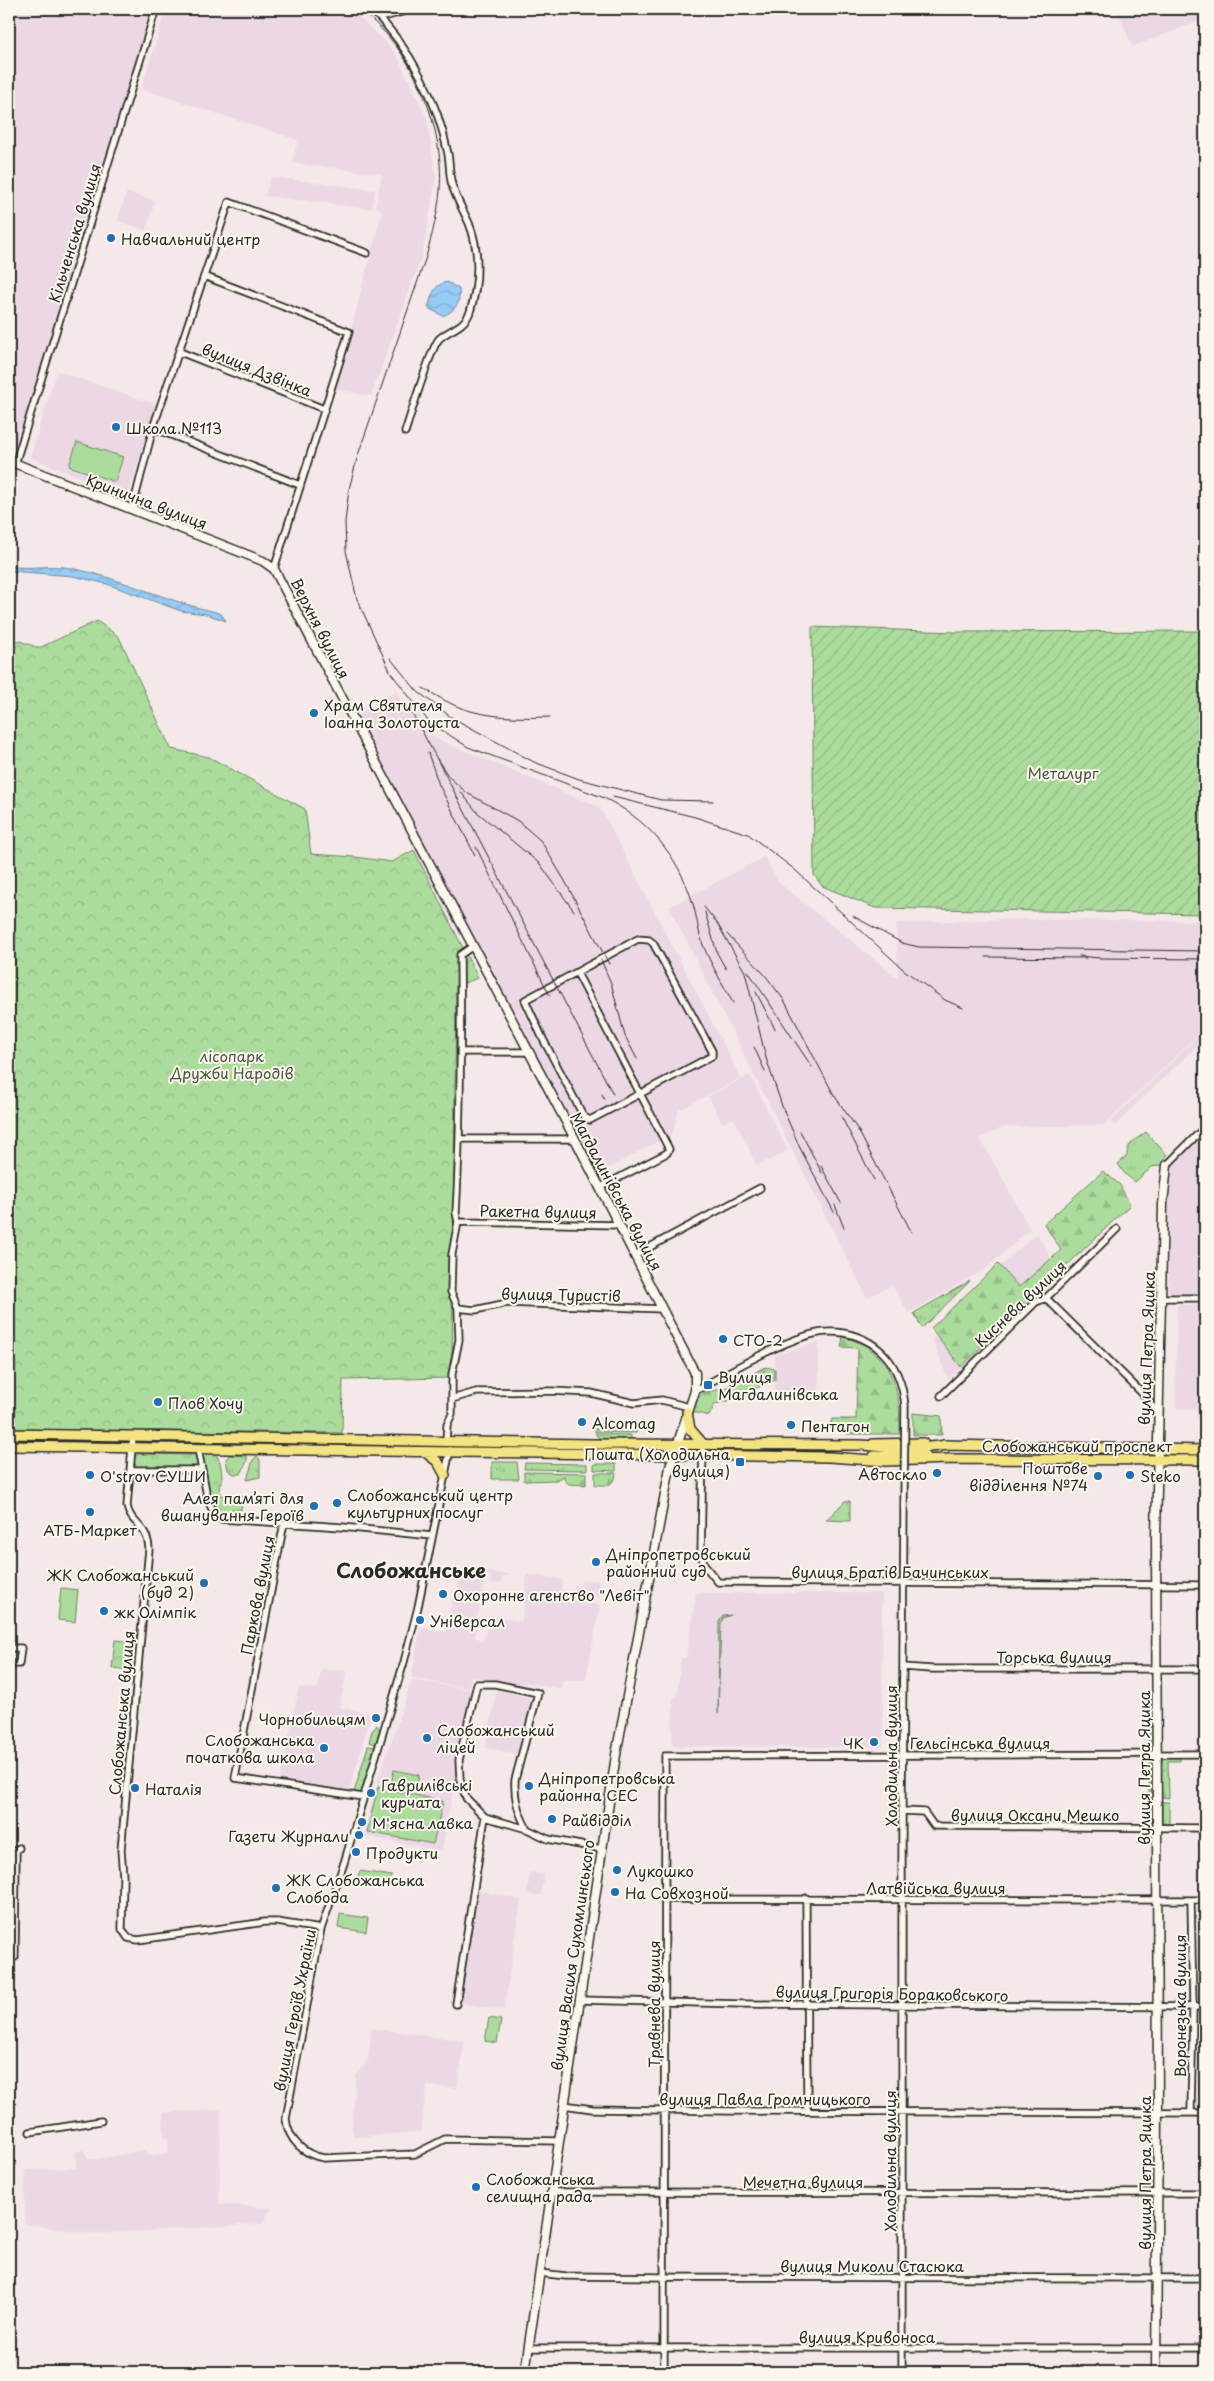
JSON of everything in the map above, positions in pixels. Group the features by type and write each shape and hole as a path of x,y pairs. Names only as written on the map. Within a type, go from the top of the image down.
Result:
{"main road":[{"path":"688,1409 690,1429 703,1444"},
{"name":"Слобожанський проспект","path":"9,1434 677,1445 861,1445 910,1449 949,1445 1205,1450"},
{"name":"Слобожанський проспект","path":"9,1446 672,1456 861,1458 911,1455 949,1459 1205,1460"},
{"path":"425,1452 438,1462 445,1475"}],"street":[{"name":"Кільченська вулиця","path":"12,462 156,9"},
{"path":"371,9 412,59 432,102 448,154 452,187 470,225 476,249 476,286 470,313 459,327 438,340 405,432"},
{"path":"380,18 413,9"},
{"path":"132,510 153,428 229,202 367,253"},
{"name":"Верхня вулиця","path":"204,276 349,332 274,569 473,946"},
{"name":"вулиця Дзвінка","path":"180,352 324,409"},
{"path":"153,428 300,485"},
{"name":"Кринична вулиця","path":"12,462 263,561 274,569"},
{"path":"638,939 653,942 712,1051 712,1056 639,1093 590,1120 587,1119 543,1039 525,1000 638,939"},
{"name":"вулиця Героїв України","path":"473,946 460,955 461,1139 456,1213 458,1222 452,1254 451,1292 458,1308 459,1340 452,1374 452,1414 447,1425 450,1452 404,1662 344,1863 322,1929 286,2119 287,2128 294,2142 311,2154 324,2158 415,2154 445,2139 559,2141"},
{"name":"Магдалинівська вулиця","path":"473,946 694,1369 696,1379 694,1391 672,1456"},
{"path":"577,973 669,1151 599,1188"},
{"path":"462,1052 528,1052"},
{"path":"1167,1165 1205,1127"},
{"path":"461,1139 575,1138"},
{"name":"вулиця Петра Яцика","path":"1156,2372 1158,1754 1156,1585 1163,1204 1167,1165"},
{"path":"635,1255 760,1188"},
{"name":"Ракетна вулиця","path":"458,1222 619,1225"},
{"name":"Киснева вулиця","path":"940,1396 1036,1302 1046,1298 1117,1229"},
{"path":"1046,1298 1146,1397 1154,1406 1158,1416"},
{"path":"1162,1298 1205,1298"},
{"name":"вулиця Туристів","path":"458,1308 474,1310 507,1303 663,1309"},
{"name":"Холодильна вулиця","path":"694,1391 775,1349 798,1339 826,1332 858,1337 874,1345 888,1358 901,1383 905,1406 901,2004 902,2372"},
{"path":"452,1399 476,1392 551,1391 591,1394 634,1403 662,1400 688,1409"},
{"name":"Слобожанська вулиця","path":"133,1436 128,1512 146,1535 149,1549 121,1850 123,1876 122,1929 128,1938 138,1940 265,1922 278,1922 322,1929"},
{"name":"вулиця Братів Бачинських","path":"703,1444 701,1555 705,1566 718,1582 1205,1585"},
{"path":"198,1449 210,1507 214,1514 221,1519 342,1527 432,1536"},
{"name":"вулиця Василя Сухомлинського","path":"525,2372 616,1756 672,1456"},
{"path":"130,1470 202,1470"},
{"name":"Паркова вулиця","path":"284,1524 235,1778 363,1797"},
{"path":"9,1648 21,1648 19,1664 9,1664"},
{"name":"Торська вулиця","path":"903,1667 931,1669 1205,1669"},
{"path":"528,1829 521,1818 514,1795 516,1773 538,1693 482,1683 477,1684 459,1760 460,1779 466,1798 485,1817 528,1829 548,1839 602,1849"},
{"name":"Гельсінська вулиця","path":"665,1756 1205,1754"},
{"name":"Травнева вулиця","path":"664,2372 666,2193 665,1756"},
{"name":"вулиця Оксани Мешко","path":"902,1811 924,1812 934,1826 1205,1828"},
{"path":"456,2004 485,1817"},
{"path":"516,1826 521,1818"},
{"path":"9,1957 15,1957 12,1923 17,1918 16,1850 19,1848"},
{"path":"806,1898 807,2111"},
{"name":"Латвійська вулиця","path":"666,1899 1205,1900"},
{"name":"Воронезька вулиця","path":"1191,1900 1193,2007 1191,2113"},
{"name":"вулиця Григорія Бораковського","path":"579,2000 1158,2009 1205,2007"},
{"name":"вулиця Павла Громницького","path":"564,2105 592,2109 666,2110 1205,2113"},
{"path":"30,2132 101,2121"},
{"name":"Мечетна вулиця","path":"551,2192 1205,2193"},
{"name":"вулиця Миколи Стасюка","path":"539,2273 566,2276 665,2277 1205,2278"},
{"name":"вулиця Кривоноса","path":"529,2348 1205,2348"}],"shaded area":[{"path":"9,9 153,9 13,459 9,457"},
{"path":"166,9 351,9 395,52 427,118 436,179 422,256 371,396 333,389 351,330 382,211 376,206 382,174 292,163 298,140 141,89"},
{"path":"1117,9 1205,9 1205,19 1132,47"},
{"path":"271,177 375,190 372,209 265,196"},
{"path":"127,192 155,201 146,230 117,221"},
{"path":"57,371 158,405 127,496 30,457"},
{"path":"396,691 407,710 412,708 436,739 600,807 741,1078 679,1110 672,1134 598,1174 359,718 360,713"},
{"path":"764,857 780,884 898,978 896,923 1007,919 1205,921 1205,1028 1104,1125 1004,1127 980,1138 1030,1229 986,1269 908,1313 892,1285 867,1298 669,907"},
{"path":"1205,1029 1205,1038 1114,1126 1110,1122"},
{"path":"750,1075 788,1151 757,1166 734,1118 722,1123 708,1096"},
{"path":"1205,1134 1205,1293 1168,1293 1169,1169"},
{"path":"1037,1233 1051,1258 1019,1288 1000,1266"},
{"path":"1177,1305 1205,1305 1205,1421 1197,1421 1197,1409 1175,1408"},
{"path":"938,1336 961,1367 948,1379 932,1339"},
{"path":"819,1342 819,1396 775,1395 775,1355"},
{"path":"433,1567 508,1574 508,1576 503,1576 502,1583 490,1584 492,1576 487,1575 475,1626 477,1627 475,1638 484,1639 489,1615 522,1620 527,1574 562,1579 561,1594 566,1596 565,1599 600,1605 586,1680 563,1680 561,1689 524,1682 522,1686 471,1676 469,1689 411,1678 421,1628 446,1632 452,1597 456,1598 458,1589 459,1582 432,1579"},
{"path":"582,1580 600,1581 599,1598 580,1597 580,1594 576,1594 574,1586 581,1586"},
{"path":"696,1593 882,1593 883,1747 672,1746 673,1697 677,1697 681,1658 686,1658"},
{"name":"Cлобожанська початкова школа","path":"321,1669 346,1671 340,1707 371,1714 349,1793 279,1783 299,1687 318,1689"},
{"name":"Слобожанський ліцей","path":"412,1680 471,1690 442,1851 363,1836 376,1786"},
{"path":"497,1690 532,1698 518,1754 485,1748"},
{"path":"9,1837 11,1838 12,1920 9,1920"},
{"path":"530,1872 544,1874 541,1896 527,1894"},
{"path":"477,1891 521,1899 504,2010 461,2003"},
{"path":"372,2028 465,2041 457,2088 427,2086 420,2132 354,2137 352,2126 356,2076 368,2060"},
{"path":"221,2110 219,2204 271,2208 262,2224 94,2234 25,2224 25,2170 76,2168 75,2152 84,2150 88,2159 99,2159 145,2150 149,2156 169,2153 167,2138 164,2139 163,2112"}],"green space":[{"path":"77,442 123,457 115,482 69,466"},
{"name":"лісопарк Дружби Народів","path":"97,621 119,637 171,749 209,757 305,809 311,854 392,862 414,850 478,978 456,986 452,1378 343,1380 342,1433 9,1429 9,637 39,648"},
{"name":"Металург","path":"812,627 956,632 1205,631 1205,914 875,908 822,886 814,875"},
{"path":"1146,1132 1167,1155 1163,1165 1152,1167 1135,1182 1125,1174 1118,1164 1127,1156 1130,1145"},
{"path":"1103,1171 1120,1185 1130,1205 961,1367 931,1328 998,1264 1019,1287 1061,1250 1044,1224"},
{"path":"970,1281 922,1328 914,1313"},
{"path":"843,1337 860,1343 873,1351 883,1361 895,1387 900,1417 900,1434 847,1434 847,1429 829,1429 832,1419 856,1419 858,1348 841,1347"},
{"path":"765,1367 775,1369 775,1380 727,1401 715,1404 709,1416 693,1412 697,1399 703,1393 725,1388"},
{"path":"913,1413 941,1416 942,1435 913,1435"},
{"path":"607,1421 636,1422 638,1430 636,1433 595,1432 595,1429 606,1429"},
{"path":"595,1434 631,1435 631,1439 599,1438"},
{"path":"202,1453 214,1453 219,1459 222,1476 222,1484 219,1484 220,1495 226,1496 227,1499 237,1499 237,1496 243,1496 241,1510 232,1509 231,1516 219,1514 211,1504"},
{"path":"138,1454 197,1455 199,1468 191,1470 189,1467 154,1466 151,1468 139,1468 134,1463 135,1456"},
{"path":"229,1455 247,1456 247,1461 241,1474 234,1474 228,1470 226,1459"},
{"path":"257,1456 260,1460 260,1477 247,1480 253,1460"},
{"path":"492,1462 517,1462 519,1479 492,1479"},
{"path":"525,1463 587,1464 587,1470 524,1469"},
{"path":"594,1464 616,1464 616,1471 594,1470"},
{"path":"524,1472 586,1473 586,1485 569,1484 565,1481 564,1476 557,1480 524,1481"},
{"path":"595,1473 616,1473 615,1479 609,1485 595,1485"},
{"path":"845,1501 850,1501 850,1521 826,1520"},
{"path":"61,1588 78,1590 75,1622 58,1620"},
{"path":"731,1615 723,1618 721,1623 718,1714 719,1622 723,1616"},
{"path":"115,1640 134,1642 131,1670 112,1668"},
{"path":"1148,1695 1154,1695 1153,1717 1148,1717"},
{"path":"1148,1720 1153,1720 1153,1747 1148,1751"},
{"path":"377,1725 381,1733 376,1744 369,1742 372,1731"},
{"path":"368,1746 376,1747 361,1794 354,1792"},
{"path":"1180,1756 1180,1761 1168,1761 1169,1798 1162,1797 1161,1766 1163,1758"},
{"path":"1149,1757 1154,1762 1154,1798 1149,1797"},
{"path":"394,1770 419,1775 416,1790 391,1785"},
{"path":"378,1787 443,1801 433,1844 367,1832"},
{"path":"1162,1802 1169,1802 1169,1825 1162,1822"},
{"path":"360,1871 392,1876 384,1885 366,1882 363,1886 352,1885 352,1881 356,1880"},
{"path":"340,1914 368,1918 366,1932 338,1928"},
{"path":"489,2018 501,2020 497,2043 485,2041"}],"water":[{"path":"447,282 459,289 459,298 457,306 443,316 428,308 436,288 442,283"},
{"path":"9,566 62,567 89,572 198,608 216,612 222,615 226,621 206,614 181,611 107,584 73,576 9,571"}],"railway":[{"path":"358,9 377,25 394,44 409,65 421,89 437,140 440,190 433,232 426,257 358,455 349,489 345,522 346,551 357,599 391,673 429,722 468,747 602,797 647,827 670,855 687,886 703,945 733,1003"},
{"path":"390,658 417,691 451,717 534,762 579,779 661,800 713,801"},
{"path":"423,688 451,704 483,714 505,717 550,717"},
{"path":"407,704 449,777 467,793 518,821 541,841 565,881 609,964"},
{"path":"428,753 439,785 475,855"},
{"path":"437,759 613,1094"},
{"path":"460,791 477,812 540,864 574,911"},
{"path":"613,797 695,817 748,834 794,869 904,970 945,1000 963,1008"},
{"path":"476,847 550,996"},
{"path":"704,907 717,923 745,972 766,1058 783,1109 800,1148 834,1212"},
{"path":"705,912 717,953 726,969"},
{"path":"853,916 902,943 919,947 1205,951"},
{"path":"727,934 765,975 784,1000 834,1095 858,1130 912,1233"},
{"path":"1079,956 1099,958 1205,959"},
{"path":"986,957 1086,958"},
{"path":"601,960 611,983 625,1036 637,1059"},
{"path":"748,971 812,1067"},
{"path":"756,992 775,1029"},
{"path":"754,1047 765,1071"},
{"path":"602,1094 604,1099"},
{"path":"841,1116 874,1180"},
{"path":"800,1131 822,1173"},
{"path":"821,1166 841,1203"},
{"path":"835,1205 844,1228"}],"place":[{"name":"Навчальний центр","path":"111,238"},
{"name":"Школа №113","path":"116,427"},
{"name":"Храм Святителя Іоанна Золотоуста","path":"314,713"},
{"name":"СТО-2","path":"723,1339"},
{"name":"Вулиця Магдалинівська","path":"708,1385"},
{"name":"Плов Хочу","path":"158,1402"},
{"name":"Alcomag","path":"582,1422"},
{"name":"Пентагон","path":"791,1425"},
{"name":"Пошта (Холодильна вулиця)","path":"740,1462"},
{"name":"Автоскло","path":"937,1473"},
{"name":"O'strov СУШИ","path":"90,1475"},
{"name":"Steko","path":"1130,1475"},
{"name":"Поштове відділення №74","path":"1098,1476"},
{"name":"Слобожанський центр культурних послуг","path":"337,1503"},
{"name":"Алея пам’яті для вшанування Героїв","path":"314,1506"},
{"name":"АТБ-Маркет","path":"90,1512"},
{"name":"Дніпропетровський районний суд","path":"596,1562"},
{"name":"ЖК Слобожанський (буд 2)","path":"204,1583"},
{"name":"Охоронне агенство \"Левіт\"","path":"443,1594"},
{"name":"жк Олімпік","path":"104,1611"},
{"name":"Універсал","path":"420,1620"},
{"name":"Чорнобильцям","path":"376,1718"},
{"name":"Слобожанський ліцей","path":"427,1738"},
{"name":"ЧК","path":"874,1742"},
{"name":"Cлобожанська початкова школа","path":"324,1748"},
{"name":"Дніпропетровська районна СЕС","path":"529,1786"},
{"name":"Наталія","path":"135,1788"},
{"name":"Гаврилівські курчата","path":"371,1793"},
{"name":"Райвідділ","path":"552,1819"},
{"name":"М'ясна лавка","path":"362,1822"},
{"name":"Газети Журнали","path":"359,1835"},
{"name":"Продукти","path":"356,1852"},
{"name":"Лукошко","path":"617,1870"},
{"name":"ЖК Слобожанська Слобода","path":"276,1888"},
{"name":"На Совхозной","path":"615,1892"},
{"name":"Слобожанська селищна рада","path":"476,2187"}],"district":[{"name":"Слобожанське","path":"411,1570"}]}
